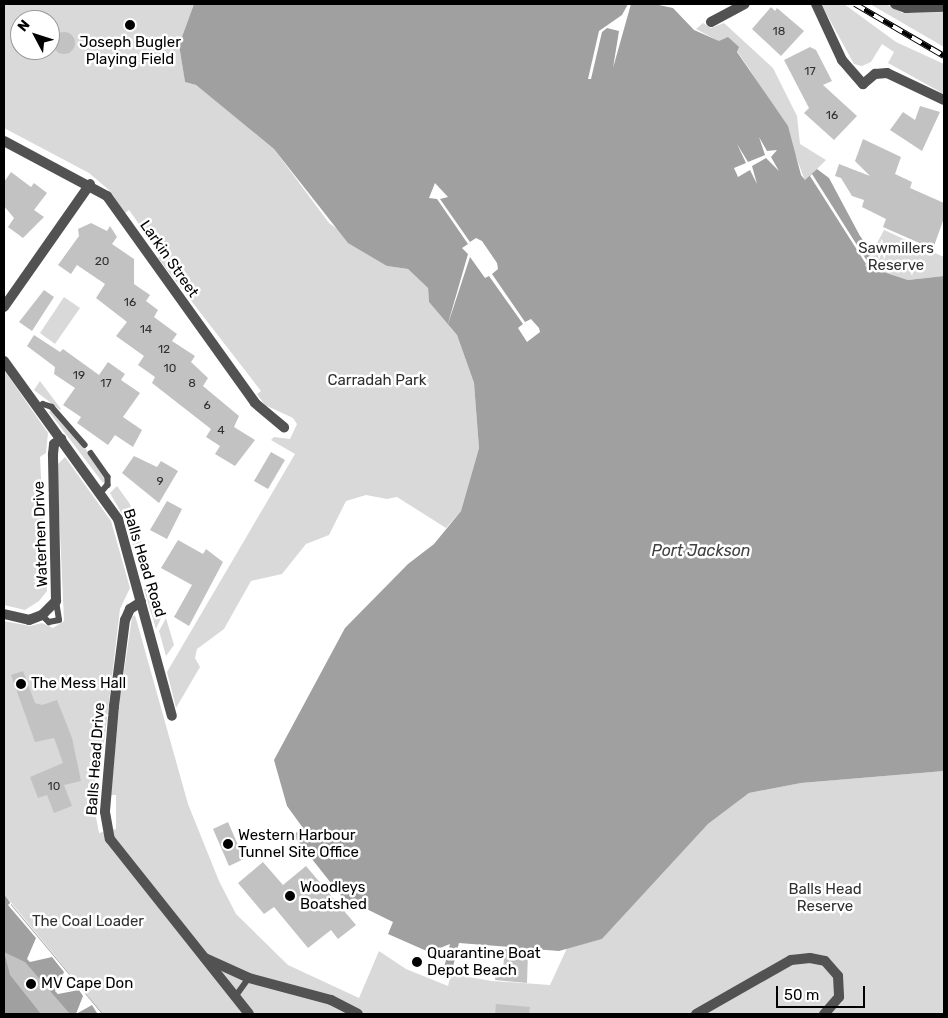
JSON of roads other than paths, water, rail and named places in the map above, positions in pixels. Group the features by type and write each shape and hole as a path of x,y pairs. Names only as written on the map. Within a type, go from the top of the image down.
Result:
{"street":[{"path":"711,22 745,4"},
{"path":"816,4 842,60 863,84 875,74 887,73 944,100"},
{"path":"895,4 906,8 944,7"},
{"name":"Larkin Street","path":"4,141 90,184 110,199 256,404 284,427"},
{"path":"4,307 90,184"},
{"name":"Balls Head Road","path":"4,361 118,519 172,716"},
{"name":"Waterhen Drive","path":"4,614 29,620 42,615 56,601 53,454 54,444 61,439"},
{"name":"Balls Head Drive","path":"141,602 130,609 125,620 105,812 110,840 249,1014"},
{"name":"Balls Head Drive","path":"200,954 248,978 331,1000 358,1014"},
{"path":"696,1014 791,960 810,958 825,961 838,976 838,997 824,1014"}],"lane":[{"path":"38,408 43,404 52,408 85,445"},
{"path":"90,453 109,481 101,493"},
{"path":"235,998 248,978"}],"water":[{"name":"Port Jackson","path":"194,4 654,4 673,8 694,30 719,41 728,37 739,47 737,52 788,126 801,175 805,180 817,169 829,178 860,236 872,251 865,266 908,280 944,276 944,771 801,783 749,793 708,824 602,939 559,951 459,943 452,970 444,968 450,944 440,948 438,956 388,934 393,922 342,897 293,835 303,828 287,806 274,760 345,628 408,564 434,544 461,511 479,448 474,383 457,335 429,302 428,288 408,269 387,266 348,243 274,149 196,85 185,82 179,45"},
{"path":"4,894 12,905 103,1014 4,1014"}],"railway":[{"path":"855,4 944,56"}],"place":[{"name":"Joseph Bugler Playing Field","path":"130,25"},
{"name":"The Mess Hall","path":"21,684"},
{"name":"Western Harbour Tunnel Site Office","path":"228,844"},
{"name":"Woodleys Boatshed","path":"290,896"},
{"name":"Quarantine Boat Depot Beach","path":"417,962"},
{"name":"MV Cape Don","path":"31,984"}],"park label":[{"name":"Sawmillers Reserve","path":"896,256"},
{"name":"Carradah Park","path":"377,381"},
{"name":"Balls Head Reserve","path":"825,898"},
{"name":"The Coal Loader","path":"88,922"}]}
